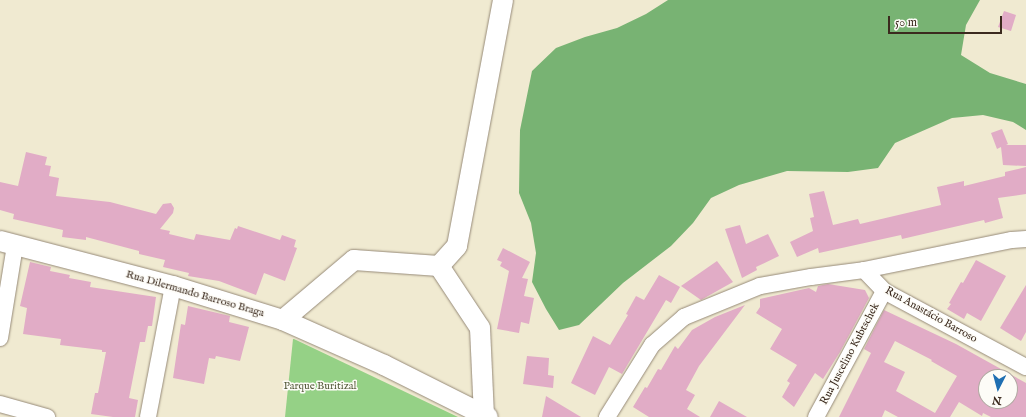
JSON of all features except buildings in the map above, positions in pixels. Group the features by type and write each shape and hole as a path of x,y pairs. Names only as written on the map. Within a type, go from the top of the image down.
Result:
{"street":[{"path":"439,266 457,246 503,0"},
{"path":"607,417 652,345 684,317 760,286 864,270 1012,240 1026,239"},
{"path":"0,338 8,243"},
{"name":"Rua Dilermando Barroso Braga","path":"8,243 173,286 283,320 384,365 486,416"},
{"path":"283,320 354,260 439,266"},
{"path":"439,266 480,328 486,416"},
{"name":"Rua Anastácio Barroso","path":"864,270 884,290 1026,367"},
{"path":"148,417 173,286"},
{"name":"Rua Juscelino Kubtschek","path":"816,417 884,290"},
{"path":"0,404 47,417"}],"green space":[{"path":"668,0 980,0 966,25 961,55 990,73 1026,84 1026,130 1013,122 983,115 952,118 895,143 878,168 848,172 787,171 739,185 711,198 693,223 671,246 623,283 579,325 559,330 532,282 536,253 531,223 519,193 520,130 532,71 556,48 585,37 617,28 646,14"},
{"name":"Parque Buritizal","path":"294,339 458,417 285,417"}]}
